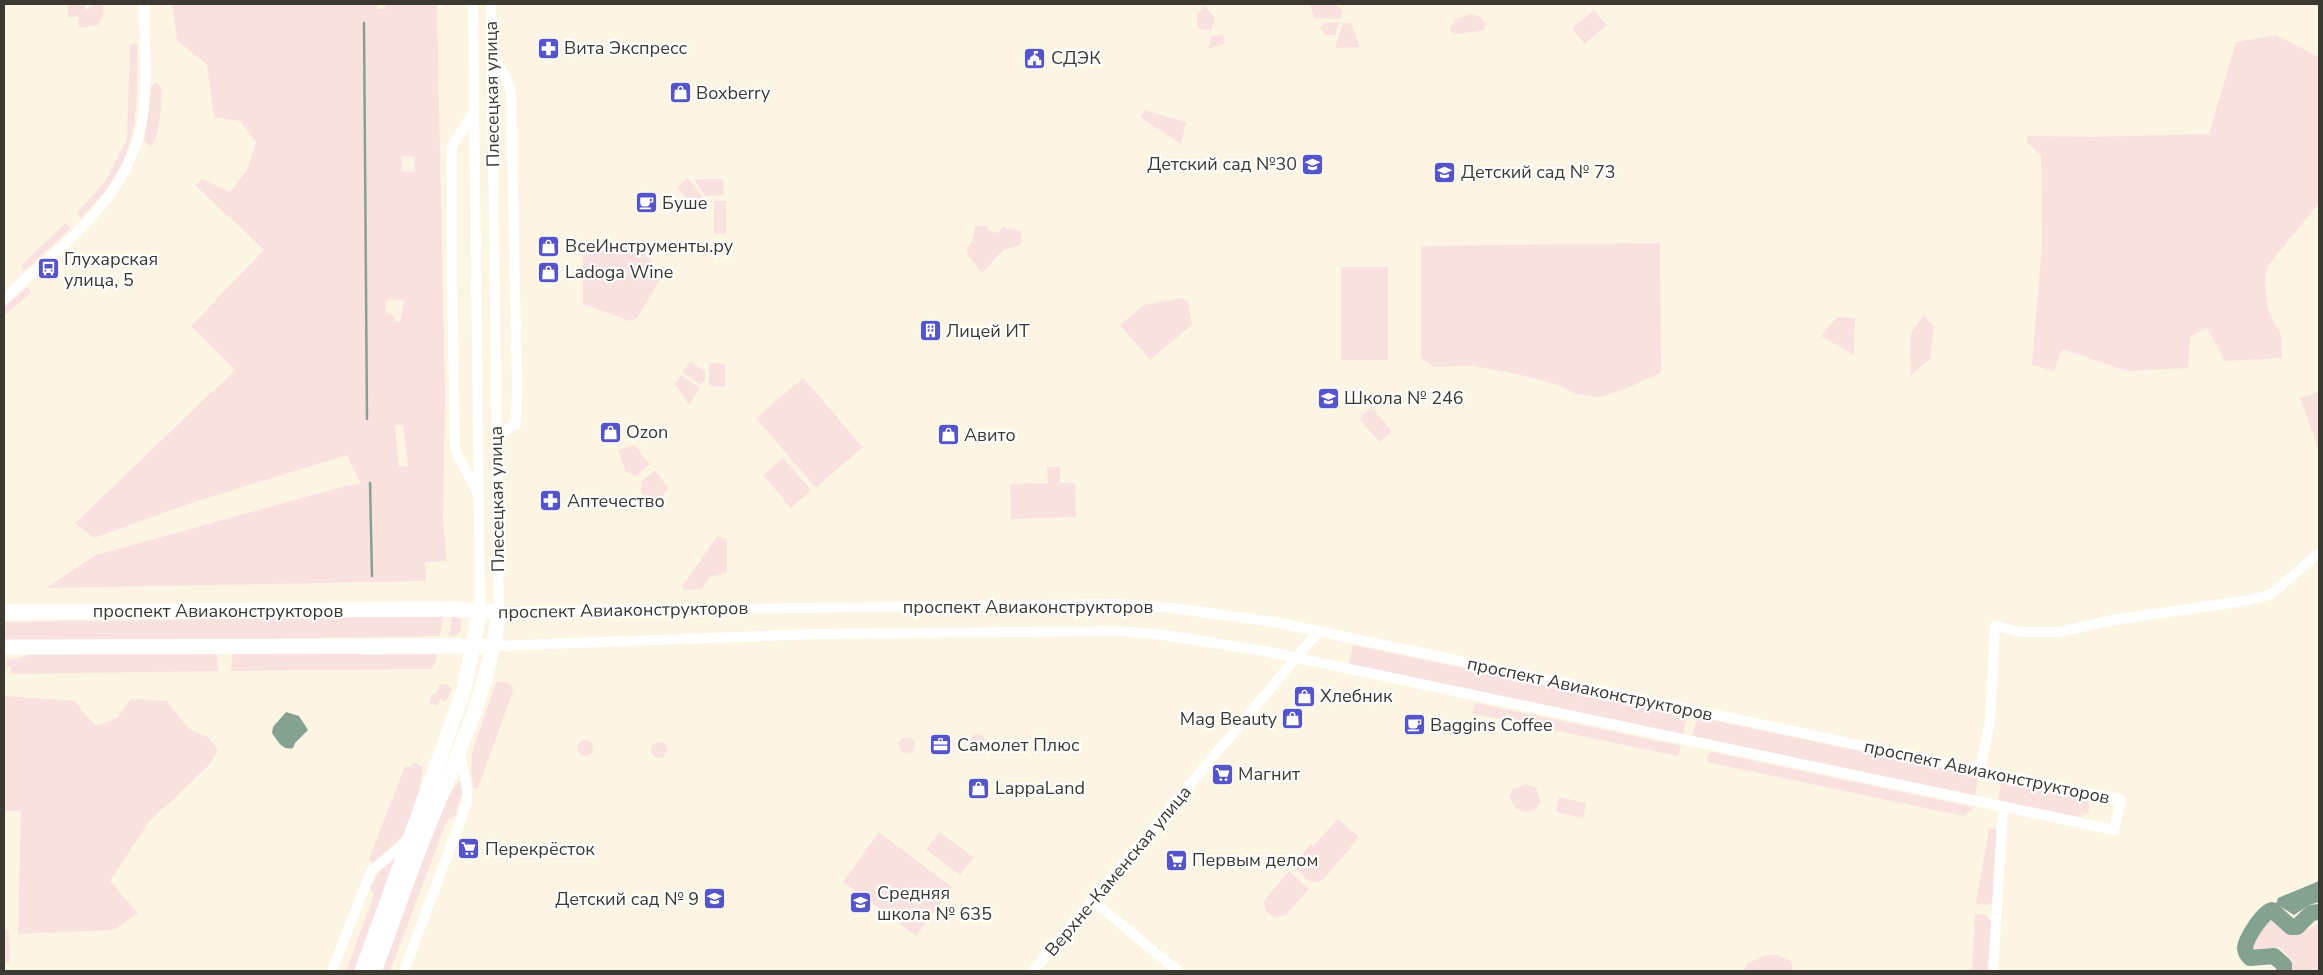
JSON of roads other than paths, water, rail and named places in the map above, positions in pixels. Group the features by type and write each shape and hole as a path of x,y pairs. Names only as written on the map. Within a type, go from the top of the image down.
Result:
{"street":[{"path":"4,299 93,216 124,174 134,154 143,115 144,4"},
{"name":"Плесецкая улица","path":"362,971 412,838 464,690 480,610 473,4"},
{"name":"Плесецкая улица","path":"374,971 435,808 474,717 494,646 499,612 491,4"},
{"path":"492,56 505,75 511,92 517,385 516,424 497,436"},
{"path":"474,112 452,146 452,293 455,450 479,496"},
{"path":"1980,770 1990,721 1995,626 2021,632 2058,632 2113,620 2244,601 2270,595 2319,553"},
{"name":"проспект Авиаконструкторов","path":"4,612 480,610 499,612 1117,604 1204,612 1275,622 2121,800 2114,830 1250,649 1121,631 817,634 473,647 226,645 4,648"},
{"name":"Верхне-Каменская улица","path":"1034,971 1318,632"},
{"path":"404,971 467,803 467,788 460,753"},
{"path":"1994,971 2003,807"},
{"path":"332,971 371,871 412,838"},
{"path":"1092,901 1178,971"}],"waterway":[{"path":"364,23 367,419"},
{"path":"370,483 372,576"},
{"path":"2284,971 2284,965 2274,956 2249,957 2245,948 2252,932 2264,915 2272,910 2291,927 2297,927 2311,913 2319,912"}],"place":[{"name":"Вита Экспресс","path":"548,48"},
{"name":"СДЭК","path":"1035,58"},
{"name":"Boxberry","path":"680,93"},
{"name":"Детский сад №30","path":"1313,164"},
{"name":"Детский сад № 73","path":"1445,172"},
{"name":"Буше","path":"646,203"},
{"name":"ВсеИнструменты.ру","path":"549,246"},
{"name":"Глухарская улица, 5","path":"48,269"},
{"name":"Ladoga Wine","path":"549,272"},
{"name":"Лицей ИТ","path":"930,331"},
{"name":"Школа № 246","path":"1328,398"},
{"name":"Ozon","path":"610,432"},
{"name":"Авито","path":"948,435"},
{"name":"Аптечество","path":"551,501"},
{"name":"Хлебник","path":"1304,696"},
{"name":"Mag Beauty","path":"1293,719"},
{"name":"Baggins Coffee","path":"1414,725"},
{"name":"Самолет Плюс","path":"941,745"},
{"name":"Магнит","path":"1222,774"},
{"name":"LappaLand","path":"979,788"},
{"name":"Перекрёсток","path":"469,849"},
{"name":"Первым делом","path":"1176,860"},
{"name":"Детский сад № 9","path":"715,899"},
{"name":"Средняя школа № 635","path":"861,903"}]}
